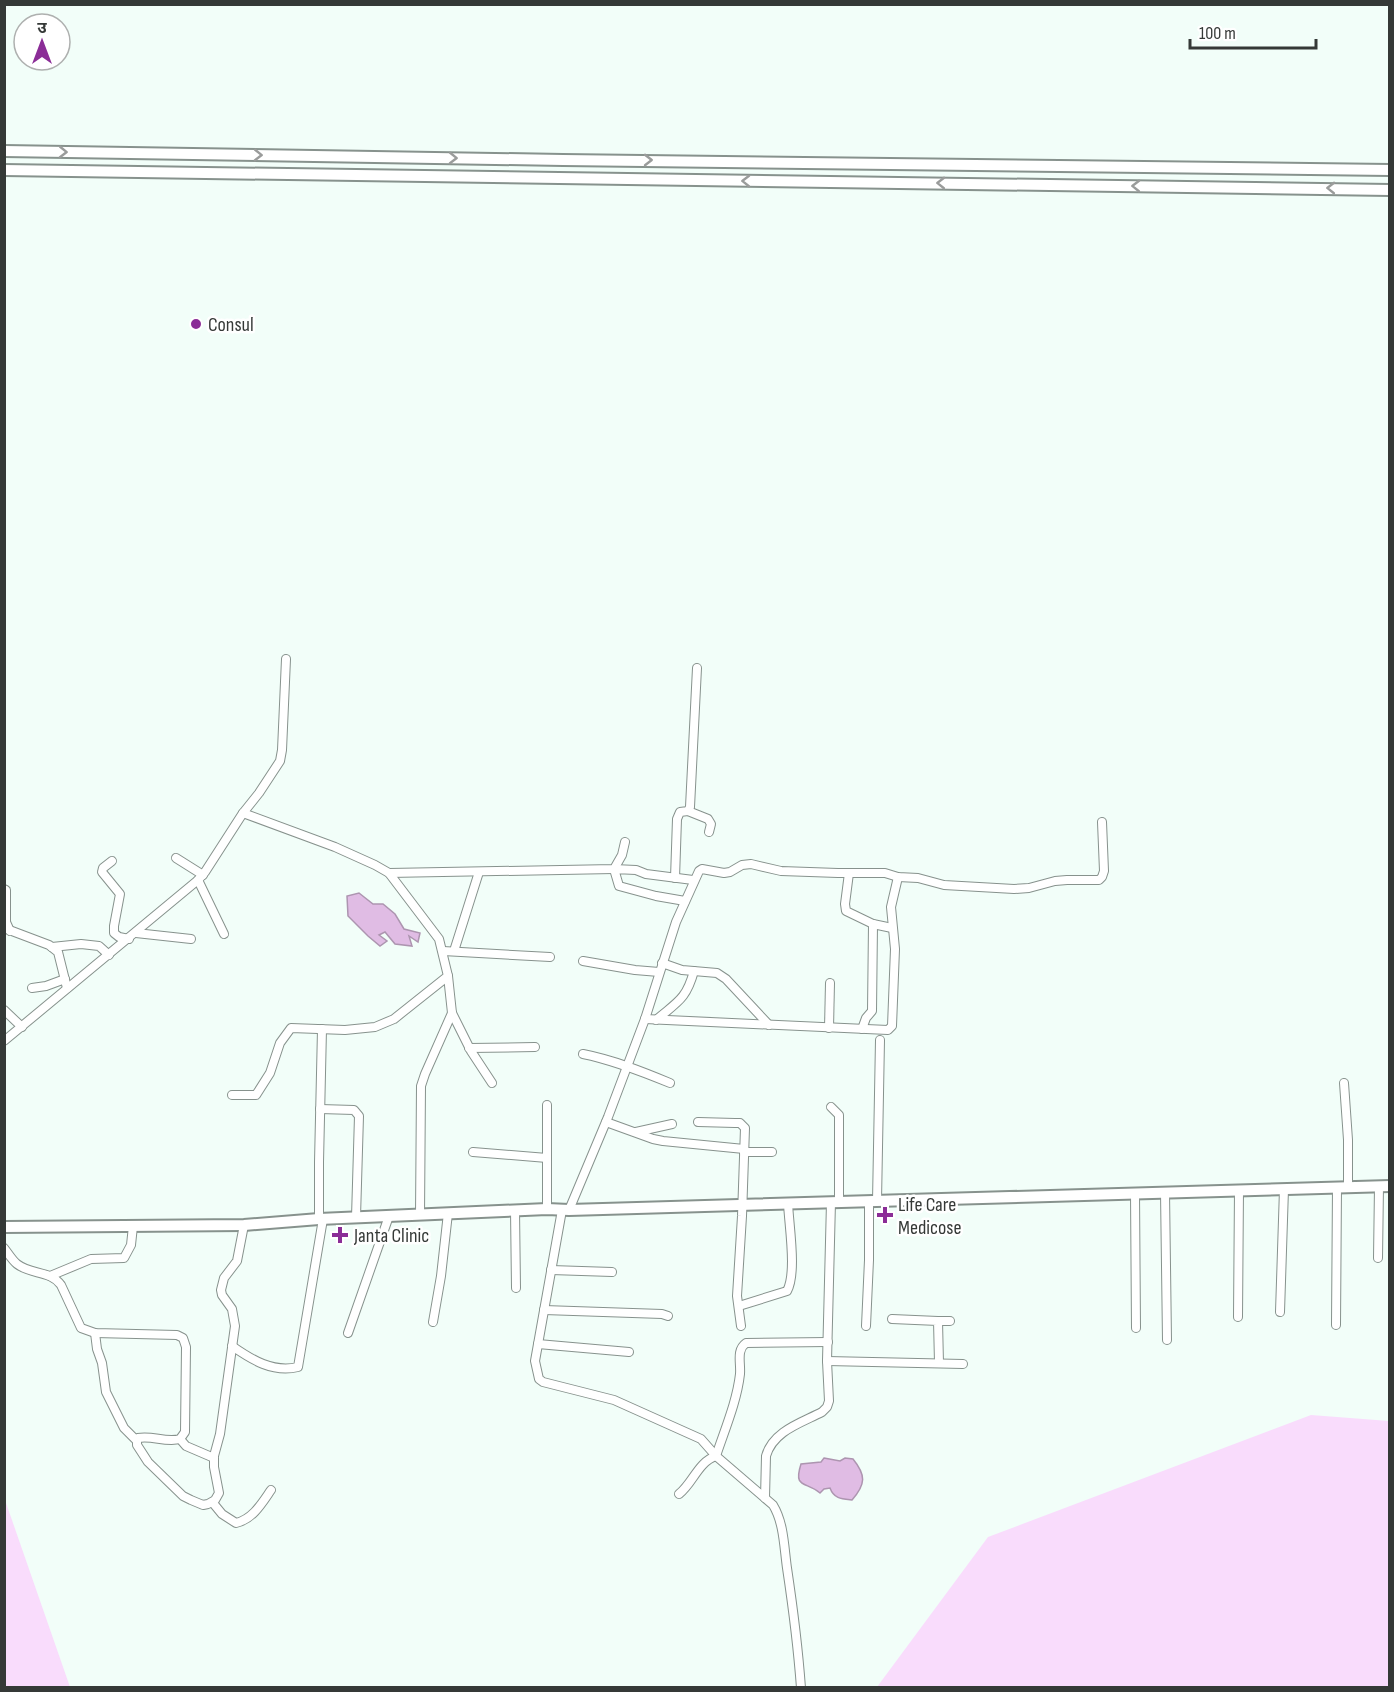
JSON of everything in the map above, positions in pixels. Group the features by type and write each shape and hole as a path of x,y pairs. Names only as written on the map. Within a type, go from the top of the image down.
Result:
{"street":[{"path":"4,151 1389,170"},
{"path":"1221,168 1221,187"},
{"path":"4,170 1389,190"},
{"path":"4,1041 22,1027 66,983 110,955 201,877 280,761 286,659"},
{"path":"688,811 697,668"},
{"path":"675,878 677,819 680,812 688,811 708,819 711,824 709,832"},
{"path":"243,813 335,847 389,873 439,939 448,976 452,1013 469,1048 492,1083"},
{"path":"801,1688 797,1638 777,1512 765,1498 716,1456 701,1439 614,1400 543,1382 536,1373 535,1361 551,1270 565,1210 606,1122 645,1019 676,922 696,873 702,869 724,873 742,865 751,864 781,871 885,873 944,885 1014,889 1029,888 1061,880 1099,880 1104,871 1102,822"},
{"path":"625,842 622,855 614,869 619,886 685,901"},
{"path":"176,858 201,877 224,934"},
{"path":"112,861 103,868 102,872 120,894 114,933 119,937 129,939"},
{"path":"389,873 614,869 636,870 646,874 693,880"},
{"path":"454,951 479,872"},
{"path":"849,873 846,911 873,924 892,928"},
{"path":"645,1019 888,1030 892,1026 895,949 892,901 898,877"},
{"path":"4,889 6,890 6,931 52,947 58,952 66,983"},
{"path":"862,1029 872,1011 873,924"},
{"path":"136,933 191,939"},
{"path":"52,947 81,944 99,946 110,955"},
{"path":"443,951 550,957"},
{"path":"583,961 659,972"},
{"path":"662,963 676,968 717,973 726,979 769,1025"},
{"path":"656,1020 680,1001 687,992 694,971"},
{"path":"232,1095 256,1095 270,1073 280,1043 291,1028 345,1030 375,1027 394,1019 448,976"},
{"path":"32,988 66,983"},
{"path":"829,1028 830,983"},
{"path":"4,1010 22,1027"},
{"path":"420,1215 421,1086 452,1013"},
{"path":"232,1346 248,1357 276,1368 287,1370 298,1367 321,1219 322,1029"},
{"path":"867,1326 880,1040"},
{"path":"469,1048 535,1047"},
{"path":"583,1054 627,1066 670,1083"},
{"path":"1336,1325 1343,1187 1348,1140 1344,1083"},
{"path":"547,1106 548,1209"},
{"path":"765,1498 766,1456 774,1440 779,1434 822,1412 829,1401 827,1361 839,1115 831,1107"},
{"path":"320,1109 349,1108 359,1116 356,1217"},
{"path":"606,1122 663,1141 744,1151 772,1152"},
{"path":"698,1122 744,1125 737,1282 741,1326"},
{"path":"634,1132 672,1124"},
{"path":"473,1152 547,1158"},
{"path":"4,1227 244,1225 515,1210 1384,1186 1378,1258"},
{"path":"1280,1312 1284,1189"},
{"path":"1238,1317 1239,1190"},
{"path":"1165,1192 1167,1340"},
{"path":"1136,1193 1136,1328"},
{"path":"739,1306 787,1291 790,1285 792,1273 788,1203"},
{"path":"515,1210 516,1288"},
{"path":"433,1322 448,1214"},
{"path":"348,1333 389,1216"},
{"path":"95,1333 106,1392 124,1428 137,1441 137,1445 148,1462 183,1496 203,1505 213,1503 219,1496 214,1458 220,1434 235,1326 232,1309 221,1290 224,1278 237,1261 244,1225"},
{"path":"50,1276 91,1259 124,1258 131,1245 133,1226"},
{"path":"4,1248 18,1265 57,1279 81,1328 95,1333 177,1335 183,1338 186,1347 185,1432 180,1439 172,1441 144,1437 138,1438 137,1441"},
{"path":"551,1270 612,1272"},
{"path":"544,1310 668,1316"},
{"path":"892,1319 950,1321"},
{"path":"938,1321 939,1363"},
{"path":"716,1456 737,1391 741,1372 740,1350 743,1345 746,1343 828,1342"},
{"path":"538,1344 629,1352"},
{"path":"827,1361 963,1364"},
{"path":"180,1439 186,1446 214,1458"},
{"path":"679,1494 705,1463 711,1457 716,1456"},
{"path":"213,1503 222,1514 236,1523 258,1509 271,1490"}],"shaded area":[{"path":"359,893 373,904 383,904 395,914 404,929 420,933 418,942 409,936 412,946 395,944 385,932 379,935 387,941 380,946 348,916 347,896"},
{"path":"1311,1415 1389,1421 1389,1687 877,1687 988,1537"},
{"path":"824,1458 840,1461 845,1458 853,1459 857,1465 863,1480 852,1500 836,1496 830,1488 820,1493 800,1481 801,1464 821,1462"},
{"path":"5,1500 70,1687 5,1687"}],"place":[{"name":"Consul","path":"196,324"},
{"name":"Life Care Medicose","path":"885,1215"},
{"name":"Janta Clinic","path":"340,1235"}]}
